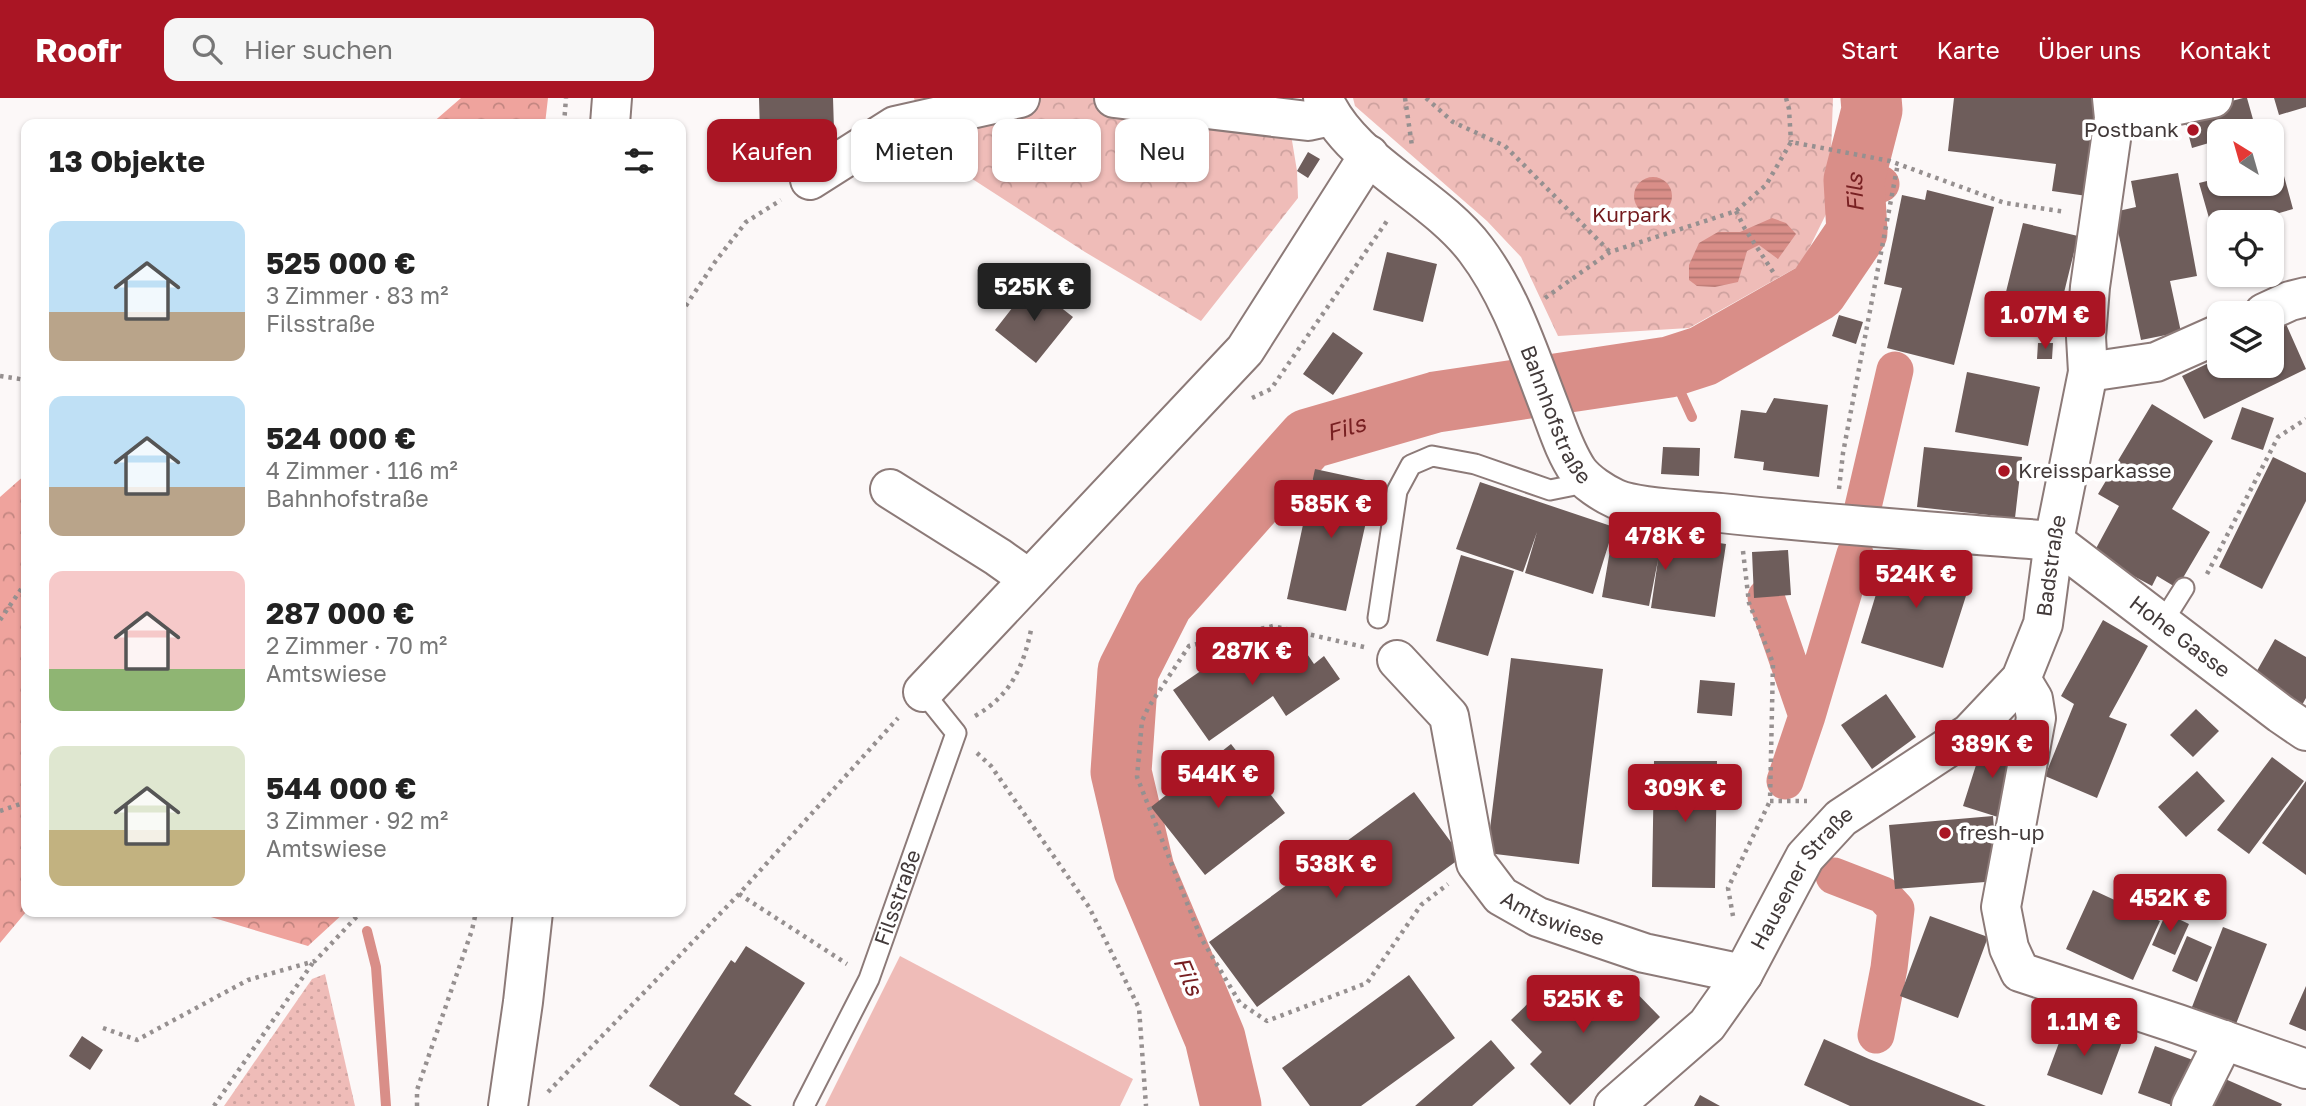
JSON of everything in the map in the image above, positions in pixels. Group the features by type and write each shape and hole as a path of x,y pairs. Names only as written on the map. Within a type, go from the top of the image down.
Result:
{"street":[{"path":"610,119 612,98"},
{"path":"837,163 895,126 1020,98"},
{"path":"1114,98 1308,121 1327,107"},
{"path":"2113,108 2213,98"},
{"name":"Bahnhofstraße","path":"1327,107 1351,140 1459,230 1477,251 1520,330 1566,451 1585,478 1617,499 1643,505 1740,515 2054,541"},
{"name":"Badstraße","path":"2021,679 2043,624 2054,541 2088,372 2086,337 2090,286 2102,218 2113,108"},
{"path":"923,692 1245,350 1369,156"},
{"path":"2284,304 2306,298"},
{"path":"2088,372 2156,362 2207,339"},
{"path":"890,489 998,556 1029,579"},
{"name":"Hohe Gasse","path":"2054,541 2293,722"},
{"name":"Amtswiese","path":"1397,660 1449,716 1476,863 1501,896 1538,917 1644,953 1743,974"},
{"path":"2021,679 2033,699 2036,718 2001,907 2009,948 2020,972 2306,1069"},
{"name":"Hausener Straße","path":"1614,1106 1707,1025 1743,974 1805,857 1841,818 1970,733 2021,679"},
{"path":"520,1102 533,917"},
{"path":"2191,1106 2224,1040"}],"lane":[{"path":"1378,618 1397,491 1411,465 1432,456 1475,464 1550,490 1585,478"},
{"path":"2162,623 2184,589"},
{"path":"923,692 956,733"},
{"name":"Filsstraße","path":"804,1106 869,979 956,733"}],"path":[{"path":"564,119 566,98"},
{"path":"1426,98 1453,122 1506,146 1609,252"},
{"path":"1520,330 1542,300 1609,252 1737,211 1766,185 1791,142 1786,98"},
{"path":"1791,142 1898,163 2005,203 2102,218"},
{"path":"1835,523 1843,453 1898,163"},
{"path":"686,306 746,222 807,182"},
{"path":"1737,211 1745,229 1775,275"},
{"path":"0,376 21,379"},
{"path":"2206,576 2278,437 2306,419"},
{"path":"1740,515 1749,603 1773,663 1770,801 1728,888 1743,974"},
{"path":"0,620 21,589"},
{"path":"1397,660 1368,648 1273,626 1189,646 1142,720 1137,777 1201,938 1240,1003 1267,1021 1367,983 1421,905 1476,863"},
{"path":"520,1102 739,894 923,692"},
{"path":"956,733 991,766 1089,907 1139,1008 1146,1106"},
{"path":"1770,801 1820,800 1841,818"},
{"path":"0,811 21,804"},
{"path":"739,894 869,979"},
{"path":"214,1106 315,961 356,917"},
{"path":"417,1106 417,1090 475,917"},
{"path":"103,1028 137,1041 248,980 315,961"}],"green space":[{"path":"461,98 548,98 546,119 437,119"},
{"path":"914,98 1285,98 1297,171 1298,198 1201,321 1085,252 977,182 978,119 919,119"},
{"name":"Kurpark","path":"1353,98 1833,98 1829,208 1801,265 1689,328 1558,336 1521,257 1487,221 1355,106"},
{"path":"21,478 22,917 0,943 0,497"},
{"path":"211,917 340,917 308,946"},
{"path":"900,956 1133,1079 1120,1106 825,1106"},
{"path":"325,974 355,1106 224,1106 312,979"}],"shaded area":[{"path":"1653,177 1667,182 1672,196 1667,210 1653,215 1639,210 1634,196 1639,182"},
{"path":"1772,218 1786,223 1796,234 1778,259 1759,245 1747,251 1738,282 1715,287 1697,286 1689,280 1689,265 1699,243 1718,232 1740,232"}],"building":[{"path":"759,98 833,98 834,119 760,119"},
{"path":"1954,98 2099,98 2094,197 2052,191 2056,164 1948,151"},
{"path":"2247,98 2253,119 2207,119 2207,144 2192,148 2183,114"},
{"path":"2274,98 2306,98 2306,107 2279,115"},
{"path":"1308,152 1320,159 1308,178 1297,171"},
{"path":"2178,173 2197,276 2170,281 2181,332 2141,340 2114,212 2136,207 2131,181"},
{"path":"2284,176 2293,209 2284,212 2207,211 2199,183 2207,181 2207,196 2284,196"},
{"path":"1927,190 1994,207 1954,365 1887,348 1902,288 1884,284 1902,195 1925,200"},
{"path":"2023,223 2078,236 2059,313 2004,300"},
{"path":"1387,252 1437,264 1423,322 1373,310"},
{"path":"1031,284 1073,317 1036,363 995,330"},
{"path":"1839,315 1863,322 1856,344 1832,336"},
{"path":"2286,324 2306,369 2204,419 2182,376 2207,364 2207,378 2284,378"},
{"path":"1333,332 1363,353 1333,395 1303,374"},
{"path":"2038,343 2053,343 2052,359 2037,359"},
{"path":"1967,372 2040,387 2028,446 1955,432"},
{"path":"1774,398 1828,405 1819,477 1763,470 1764,462 1734,458 1741,410 1766,413"},
{"path":"2152,404 2213,441 2172,509 2210,532 2177,588 2157,576 2152,586 2093,554 2119,506 2098,494"},
{"path":"2242,407 2274,418 2263,450 2231,439"},
{"path":"1663,447 1700,448 1699,476 1661,474"},
{"path":"1924,447 2022,457 2015,518 1917,507"},
{"path":"2273,457 2306,473 2306,501 2262,589 2219,567"},
{"path":"1315,469 1375,482 1346,611 1287,599"},
{"path":"1480,482 1614,527 1593,594 1525,573 1537,532 1523,572 1456,549"},
{"path":"1614,527 1726,544 1715,617 1651,608 1658,560 1649,606 1602,597"},
{"path":"1788,550 1791,595 1754,598 1752,552"},
{"path":"1889,552 1972,577 1943,668 1861,643"},
{"path":"1461,555 1514,571 1488,656 1436,641"},
{"path":"2103,620 2148,646 2109,717 2127,724 2097,798 2045,776 2074,704 2061,696"},
{"path":"2275,639 2306,657 2306,698 2302,705 2254,676"},
{"path":"1299,642 1314,664 1324,656 1340,679 1286,716 1273,696 1209,741 1173,690 1237,646 1249,664 1266,653 1282,654"},
{"path":"1511,658 1603,669 1579,864 1487,853"},
{"path":"1700,680 1735,683 1732,716 1697,713"},
{"path":"1886,694 1916,737 1872,769 1841,725"},
{"path":"2196,709 2219,731 2193,757 2170,735"},
{"path":"1983,743 2021,755 2001,818 1963,806"},
{"path":"1231,744 1285,813 1205,875 1151,807"},
{"path":"2272,757 2304,781 2249,854 2217,830"},
{"path":"1654,761 1717,761 1715,888 1652,887"},
{"path":"2197,771 2225,801 2186,837 2158,807"},
{"path":"2306,781 2306,875 2262,843"},
{"path":"1414,792 1462,857 1257,1007 1209,942"},
{"path":"1993,816 1998,881 1895,889 1889,825"},
{"path":"2093,890 2160,921 2133,980 2066,949"},
{"path":"2166,913 2189,924 2175,955 2152,945"},
{"path":"1930,916 1988,937 1958,1018 1900,996"},
{"path":"2223,927 2267,944 2236,1024 2192,1007"},
{"path":"2187,936 2212,947 2197,982 2172,971"},
{"path":"746,946 805,983 734,1094 752,1106 680,1106 649,1086 731,960 735,963"},
{"path":"1409,975 1455,1038 1361,1106 1310,1106 1282,1068"},
{"path":"1619,975 1660,1017 1570,1105 1530,1064 1542,1052 1511,1020 1549,983 1580,1015"},
{"path":"2306,986 2306,1031 2289,1024"},
{"path":"2067,1021 2122,1042 2102,1095 2047,1075"},
{"path":"82,1036 103,1050 90,1070 69,1056"},
{"path":"1824,1039 1986,1106 1850,1106 1804,1085"},
{"path":"1491,1040 1515,1068 1472,1106 1415,1106"},
{"path":"2155,1046 2201,1063 2174,1106 2138,1093"},
{"path":"2223,1078 2282,1104 2210,1106"},
{"path":"1700,1095 1720,1106 1694,1106"}],"waterway":[{"name":"Fils","path":"1231,1106 1215,1038 1144,870 1121,772 1128,671 1163,602 1308,439 1436,402 1669,367 1703,356 1817,291 1857,232 1854,180 1872,110 1871,98"},
{"path":"1872,110 1891,113"},
{"path":"1854,180 1881,184"},
{"path":"1669,367 1692,417"},
{"path":"1863,507 1895,370"},
{"path":"1807,716 1855,554"},
{"path":"1766,597 1807,716 1785,781"},
{"path":"1834,876 1883,895 1896,909 1889,968 1876,1035"},
{"path":"367,931 376,967 386,1106"}],"place":[{"name":"Postbank","path":"2193,130"},
{"name":"Kreissparkasse","path":"2004,471"},
{"name":"fresh-up","path":"1945,833"}]}
